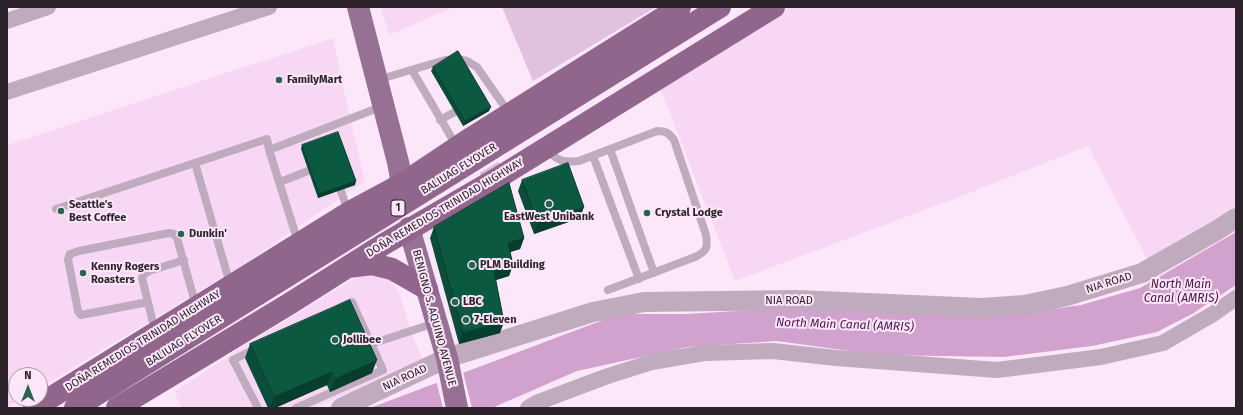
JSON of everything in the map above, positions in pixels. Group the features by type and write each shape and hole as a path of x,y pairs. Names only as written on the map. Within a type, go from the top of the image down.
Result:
{"highway":[{"name":"DOÑA REMEDIOS TRINIDAD HIGHWAY","path":"34,408 299,245 348,213 402,184 510,113 680,7"},
{"name":"BALIUAG FLYOVER","path":"75,408 720,7"},
{"name":"DOÑA REMEDIOS TRINIDAD HIGHWAY","path":"117,408 228,352 289,304 347,267 409,228 496,179 774,7"},
{"path":"347,267 372,264 392,269 427,289"}],"main road":[{"path":"358,7 398,162 402,184"},
{"name":"BENIGNO S. AQUINO AVENUE","path":"409,228 437,322 457,408"}],"street":[{"path":"7,20 48,7"},
{"path":"7,92 269,7"},
{"name":"NIA ROAD","path":"340,408 593,312 644,302 797,300 982,308 1024,305 1067,296 1142,273 1236,218"},
{"path":"528,408 536,403 605,377 652,362 704,353 773,351 836,358 998,370 1101,357 1163,343 1213,314 1236,298"}],"lane":[{"path":"377,80 445,60 460,59 477,67 489,92 510,113"},
{"path":"412,70 457,148"},
{"path":"440,120 473,102"},
{"path":"269,150 322,133 384,106"},
{"path":"545,148 555,158 561,161 578,161 657,131 664,131 670,134 674,140 706,235 706,249 703,253 608,290"},
{"path":"56,209 267,139 269,150 299,245"},
{"path":"610,149 654,273"},
{"path":"593,156 639,279"},
{"path":"195,163 231,287"},
{"path":"280,182 324,165"},
{"path":"334,169 348,213"},
{"path":"148,302 81,315 78,311 68,259 70,254 79,251 174,234 177,238 184,260 196,307"},
{"path":"156,333 142,278 144,274 149,271 184,260"},
{"path":"296,408 383,370 352,302 331,312"},
{"path":"371,344 437,322"},
{"path":"258,408 228,352 268,342"}],"shaded area":[{"path":"381,7 454,7 389,35"},
{"path":"502,7 656,7 533,81"},
{"path":"789,7 1236,7 1236,208 1216,222 1147,259 1088,146 956,198 735,281 661,90"},
{"path":"333,38 365,181 239,267 48,383 48,367 8,367 9,407 7,408 7,145"},
{"name":"Jollibee","path":"373,267 391,281 399,292 411,331 423,361 314,408 182,408 174,392 241,348"}],"water":[{"name":"North Main Canal (AMRIS)","path":"1236,232 1236,285 1192,314 1157,332 1092,346 1004,357 879,355 777,341 687,347 577,371 492,408 370,408 619,314 687,314 804,307 1032,312 1081,305 1140,288"}],"pier":[{"path":"463,372 472,408 443,408 436,380"}],"building":[{"path":"458,51 491,107 465,121 433,67"},
{"path":"338,132 356,181 319,194 302,145"},
{"name":"EastWest Unibank","path":"568,163 584,207 538,223 522,180"},
{"name":"PLM Building","path":"509,183 524,238 508,243 513,265 494,271 504,322 463,333 434,227"},
{"name":"Jollibee","path":"350,300 377,360 335,379 332,372 274,397 250,344"}],"tunnel":[{"path":"472,139 496,179"}],"place":[{"name":"FamilyMart","path":"279,80"},
{"name":"EastWest Unibank","path":"549,204"},
{"name":"Seattle's Best Coffee","path":"61,211"},
{"name":"Crystal Lodge","path":"647,213"},
{"name":"Dunkin'","path":"181,234"},
{"name":"PLM Building","path":"472,265"},
{"name":"Kenny Rogers Roasters","path":"83,273"},
{"name":"LBC","path":"455,302"},
{"name":"7-Eleven","path":"466,320"},
{"name":"Jollibee","path":"335,340"}]}
